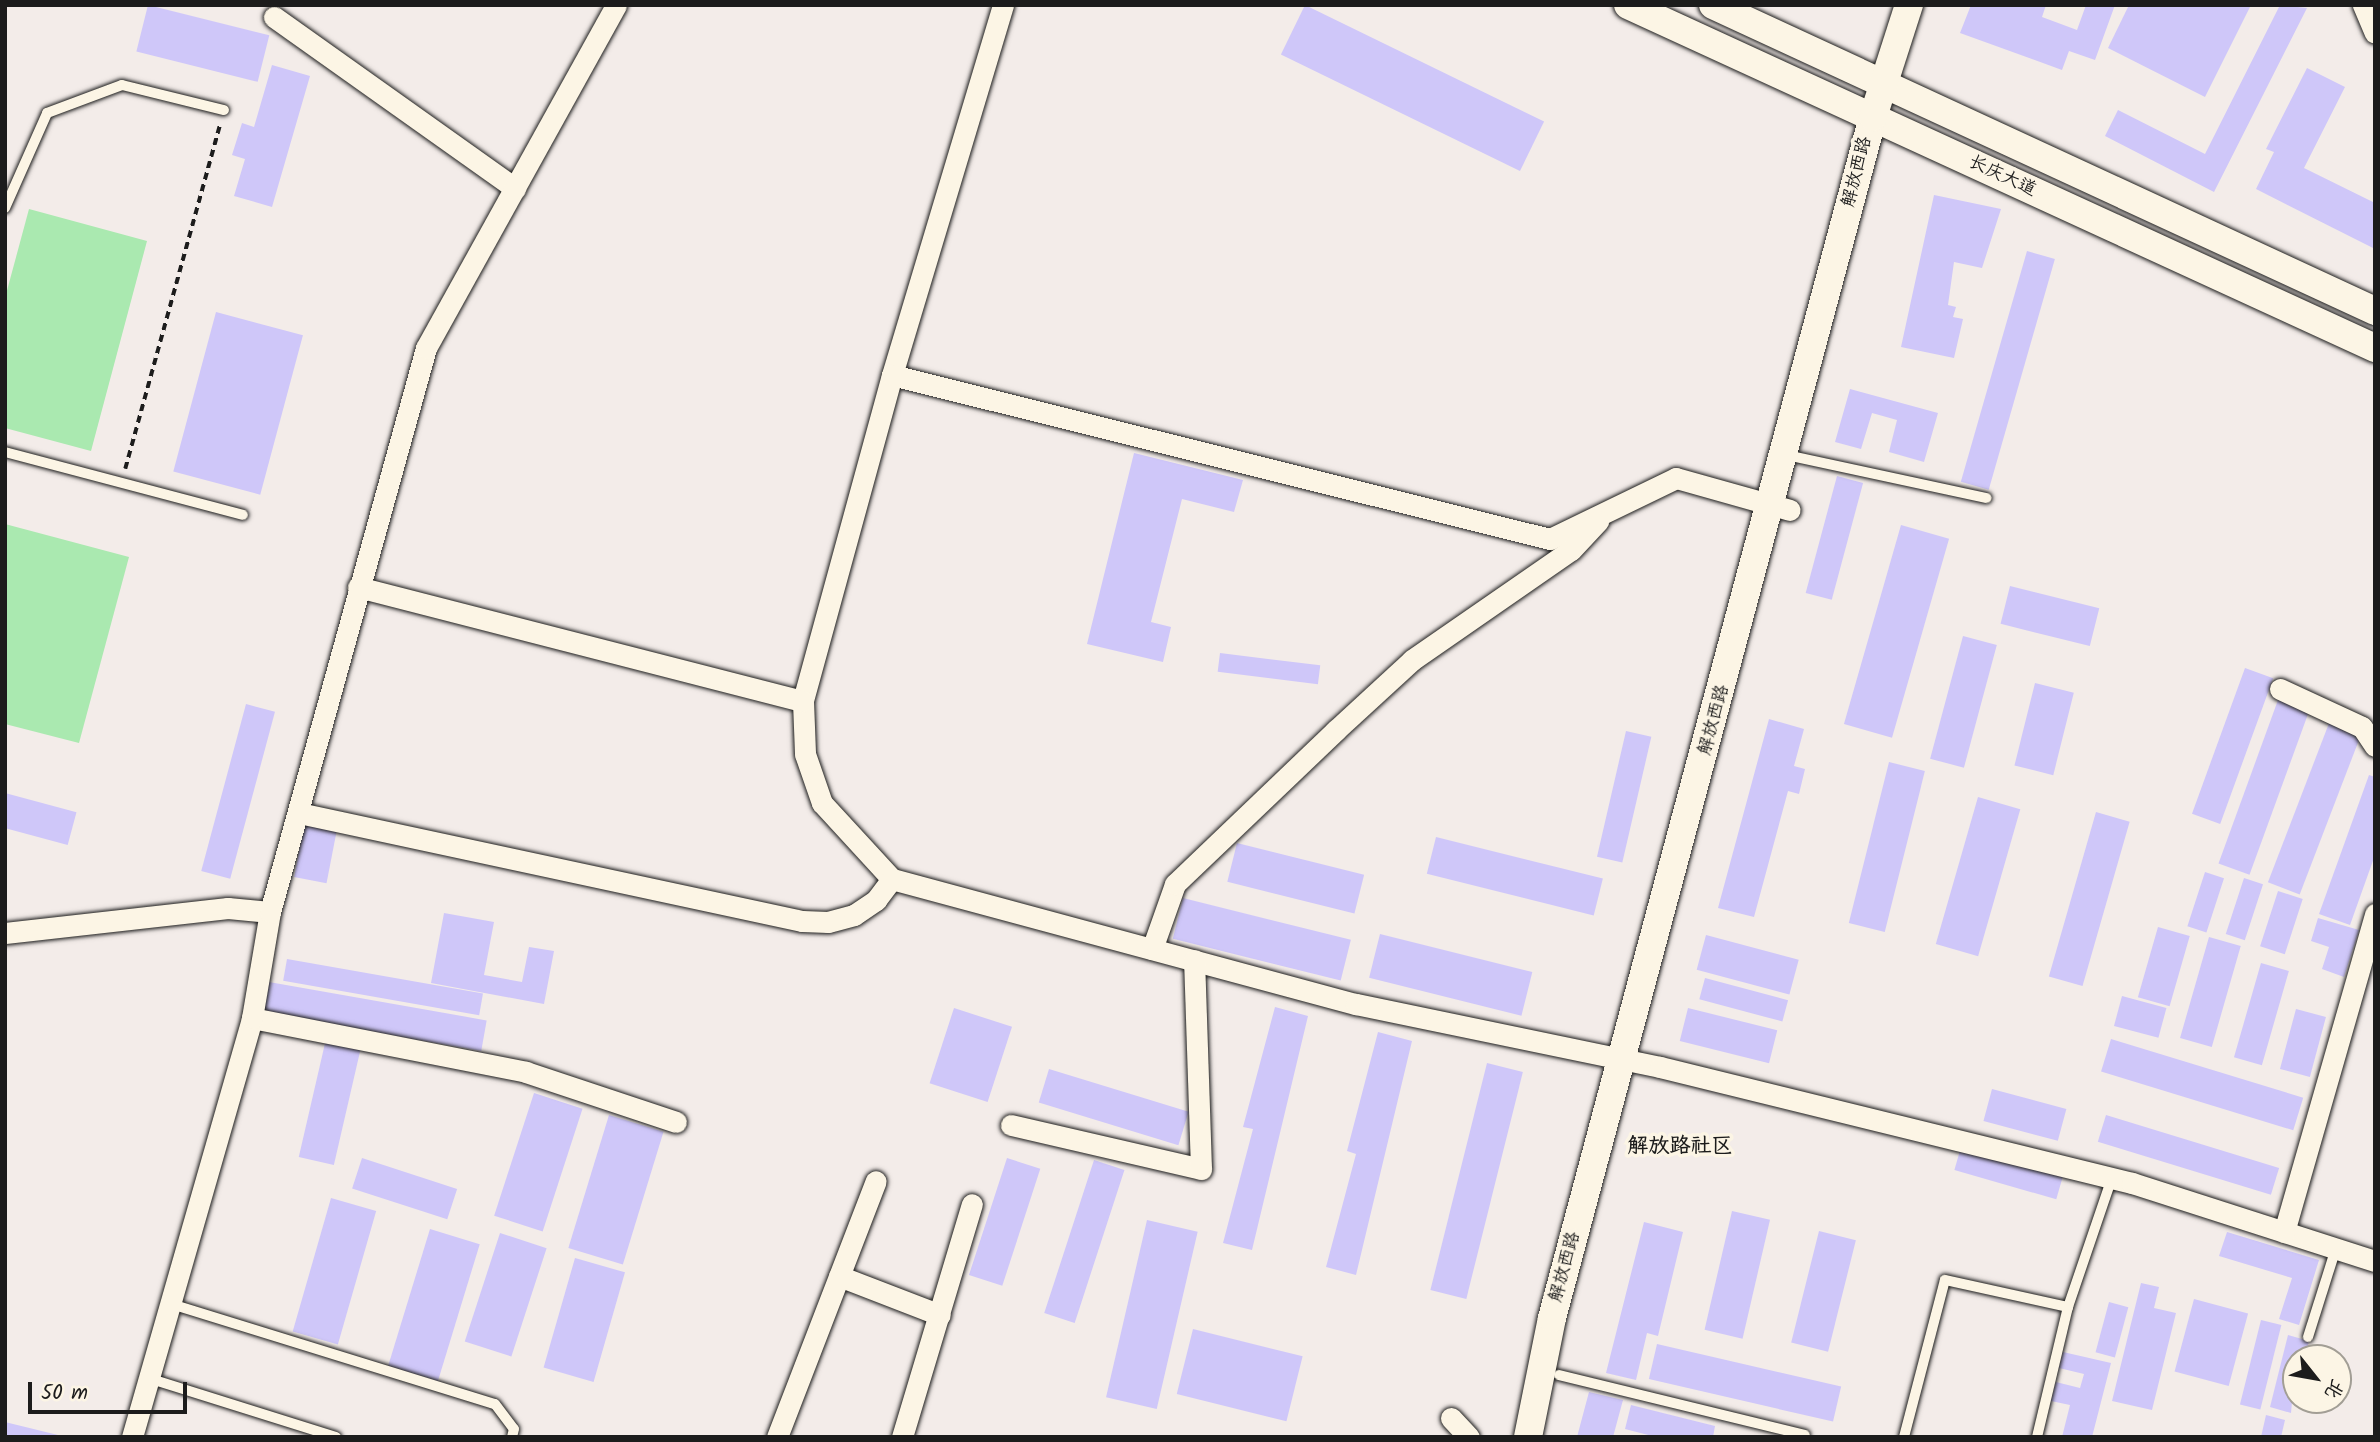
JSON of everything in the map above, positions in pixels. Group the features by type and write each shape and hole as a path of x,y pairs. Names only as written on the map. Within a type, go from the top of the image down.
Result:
{"street":[{"path":"132,1437 168,1303 252,1018 270,912 426,348 616,5"},
{"path":"1003,5 892,375 803,701 804,754 822,803 892,879 1356,1004 1631,1063 2112,1178 2375,1261"},
{"name":"长庆大道","path":"1629,5 2375,348"},
{"name":"长庆大道","path":"1713,5 2375,311"},
{"name":"解放西路","path":"1528,1437 1552,1318 1631,1063 1795,457 1891,87 1909,5"},
{"name":"解放西路","path":"1891,87 1927,5"},
{"path":"2363,5 2375,33"},
{"path":"274,17 515,188"},
{"path":"892,375 1550,539 1676,478 1781,508"},
{"path":"1152,949 1175,884 1412,660 1571,550 1607,510"},
{"path":"358,587 803,701"},
{"path":"2280,689 2362,727 2375,746"},
{"path":"299,813 802,921 828,922 854,915 876,901 892,879"},
{"path":"5,933 228,908 270,912"},
{"path":"2284,1232 2375,914"},
{"path":"1011,1125 1201,1169 1194,960"},
{"path":"252,1018 526,1072 676,1122"},
{"name":"解放西路","path":"1547,1437 1631,1063"},
{"path":"778,1437 876,1181"},
{"path":"902,1437 972,1204"},
{"path":"839,1276 940,1315"},
{"path":"1451,1418 1469,1437"}],"lane":[{"path":"5,208 47,113 122,85 224,110"},
{"path":"5,452 243,515"},
{"path":"1795,457 1986,498"},
{"path":"2037,1437 2068,1307 2112,1178"},
{"path":"2308,1337 2336,1248"},
{"path":"1904,1437 1945,1280 2068,1307"},
{"path":"168,1303 495,1404 514,1429 512,1437"},
{"path":"1559,1375 1780,1433 1805,1435"},
{"path":"148,1378 336,1437"}],"path":[{"path":"121,482 224,110"}],"green space":[{"path":"29,209 147,241 91,451 5,428 5,298"},
{"path":"5,524 129,557 79,743 5,724"}],"building":[{"path":"148,5 269,35 258,82 136,52"},
{"path":"1305,5 1544,122 1520,171 1281,54"},
{"path":"1971,5 2046,5 2042,17 2077,30 2086,5 2115,5 2095,60 2069,51 2062,70 1960,33"},
{"path":"2129,5 2251,5 2205,97 2108,48"},
{"path":"2280,5 2307,8 2214,192 2105,136 2118,110 2205,154"},
{"path":"272,65 310,76 272,207 234,196 245,159 232,155 242,123 254,127"},
{"path":"2307,68 2345,87 2304,168 2375,203 2375,249 2256,189 2274,152 2266,149"},
{"path":"1934,195 2001,209 1982,268 1954,262 1948,305 1956,307 1953,317 1963,319 1954,358 1901,347"},
{"path":"2027,251 2055,259 1989,490 1961,482"},
{"path":"216,312 303,335 260,495 173,471"},
{"path":"1850,389 1938,413 1924,462 1889,452 1897,420 1872,413 1861,449 1835,442"},
{"path":"1134,453 1243,480 1234,512 1182,499 1151,622 1171,627 1163,662 1087,644"},
{"path":"1837,476 1863,483 1832,600 1806,593"},
{"path":"1901,525 1949,539 1892,738 1844,724"},
{"path":"2010,586 2099,608 2090,646 2001,624"},
{"path":"1963,636 1997,645 1964,768 1930,759"},
{"path":"1220,653 1320,665 1318,684 1218,672"},
{"path":"2245,668 2273,678 2220,824 2192,814"},
{"path":"2035,683 2074,693 2053,775 2014,765"},
{"path":"2278,700 2309,711 2249,875 2218,864"},
{"path":"246,704 275,712 230,879 201,871"},
{"path":"2331,718 2363,730 2300,894 2268,882"},
{"path":"1769,719 1804,729 1794,766 1805,769 1799,794 1788,791 1754,917 1718,908"},
{"path":"1626,731 1651,737 1622,863 1597,857"},
{"path":"1889,762 1925,771 1885,932 1849,923"},
{"path":"2369,775 2375,777 2375,855 2350,925 2319,914"},
{"path":"5,793 76,812 68,845 5,828"},
{"path":"1978,797 2020,809 1978,956 1936,944"},
{"path":"2096,812 2130,822 2083,986 2049,976"},
{"path":"305,821 337,827 327,883 294,877"},
{"path":"1436,837 1603,879 1594,915 1427,874"},
{"path":"1237,843 1364,875 1354,914 1227,882"},
{"path":"2205,872 2224,878 2206,932 2187,926"},
{"path":"2244,878 2263,884 2245,940 2226,934"},
{"path":"2278,891 2303,899 2285,954 2260,946"},
{"path":"1183,898 1351,940 1341,981 1173,939"},
{"path":"444,913 494,922 484,975 522,982 529,947 554,951 544,1004 431,983"},
{"path":"2318,918 2359,930 2344,977 2322,969 2329,947 2311,941"},
{"path":"2158,927 2190,936 2170,1006 2138,997"},
{"path":"1380,934 1532,972 1521,1016 1369,978"},
{"path":"1706,935 1799,960 1789,995 1697,970"},
{"path":"2209,937 2241,946 2212,1047 2180,1038"},
{"path":"287,959 483,994 479,1015 283,981"},
{"path":"2261,963 2289,971 2262,1065 2234,1057"},
{"path":"1705,978 1788,1000 1782,1022 1699,999"},
{"path":"269,982 487,1020 481,1051 264,1013"},
{"path":"2122,996 2166,1008 2158,1038 2114,1026"},
{"path":"1275,1007 1308,1016 1252,1250 1223,1243 1253,1129 1243,1127"},
{"path":"954,1008 1012,1027 988,1102 930,1083"},
{"path":"1688,1008 1777,1030 1769,1063 1680,1041"},
{"path":"2296,1009 2326,1017 2310,1077 2280,1069"},
{"path":"1378,1032 1412,1041 1356,1275 1326,1267 1356,1154 1347,1151"},
{"path":"326,1039 361,1047 334,1165 299,1157"},
{"path":"2111,1039 2303,1098 2293,1130 2101,1072"},
{"path":"1487,1063 1523,1072 1466,1299 1430,1290"},
{"path":"1049,1069 1189,1112 1178,1145 1039,1102"},
{"path":"1992,1089 2066,1109 2058,1141 1983,1121"},
{"path":"534,1093 583,1109 543,1231 494,1216"},
{"path":"609,1115 664,1132 623,1265 568,1248"},
{"path":"2106,1115 2279,1168 2271,1195 2098,1142"},
{"path":"1961,1147 2063,1176 2056,1199 1954,1170"},
{"path":"362,1158 457,1189 447,1219 352,1188"},
{"path":"1007,1158 1040,1169 1002,1286 969,1275"},
{"path":"1094,1160 1124,1170 1075,1323 1044,1313"},
{"path":"331,1198 376,1211 338,1345 293,1332"},
{"path":"1732,1211 1770,1220 1743,1339 1705,1330"},
{"path":"1147,1220 1198,1232 1157,1409 1106,1397"},
{"path":"1644,1222 1683,1232 1658,1336 1647,1333 1636,1380 1606,1373"},
{"path":"430,1229 480,1244 438,1381 388,1366"},
{"path":"1819,1231 1856,1240 1828,1352 1791,1343"},
{"path":"2227,1232 2319,1260 2299,1325 2279,1319 2292,1278 2219,1256"},
{"path":"500,1233 547,1248 511,1357 465,1341"},
{"path":"575,1258 625,1272 594,1382 544,1368"},
{"path":"2141,1283 2159,1287 2154,1308 2176,1313 2152,1410 2112,1401"},
{"path":"2194,1299 2248,1313 2229,1386 2175,1371"},
{"path":"2109,1302 2128,1307 2115,1357 2096,1352"},
{"path":"2261,1320 2281,1325 2260,1409 2240,1404"},
{"path":"1193,1329 1303,1356 1286,1421 1177,1394"},
{"path":"2288,1335 2309,1341 2308,1344 2286,1344"},
{"path":"1657,1344 1841,1387 1833,1422 1649,1379"},
{"path":"2063,1352 2111,1363 2092,1437 2062,1437 2070,1405 2051,1401 2056,1382 2080,1388 2084,1374 2059,1368"},
{"path":"2282,1359 2282,1410 2270,1407"},
{"path":"1589,1392 1623,1400 1613,1437 1577,1437"},
{"path":"1631,1405 1715,1426 1713,1437 1656,1437 1625,1429"},
{"path":"2266,1415 2285,1420 2281,1437 2261,1437"},
{"path":"5,1422 62,1436 62,1437 5,1437"}],"district":[{"name":"解放路社区","path":"1680,1147"}]}
